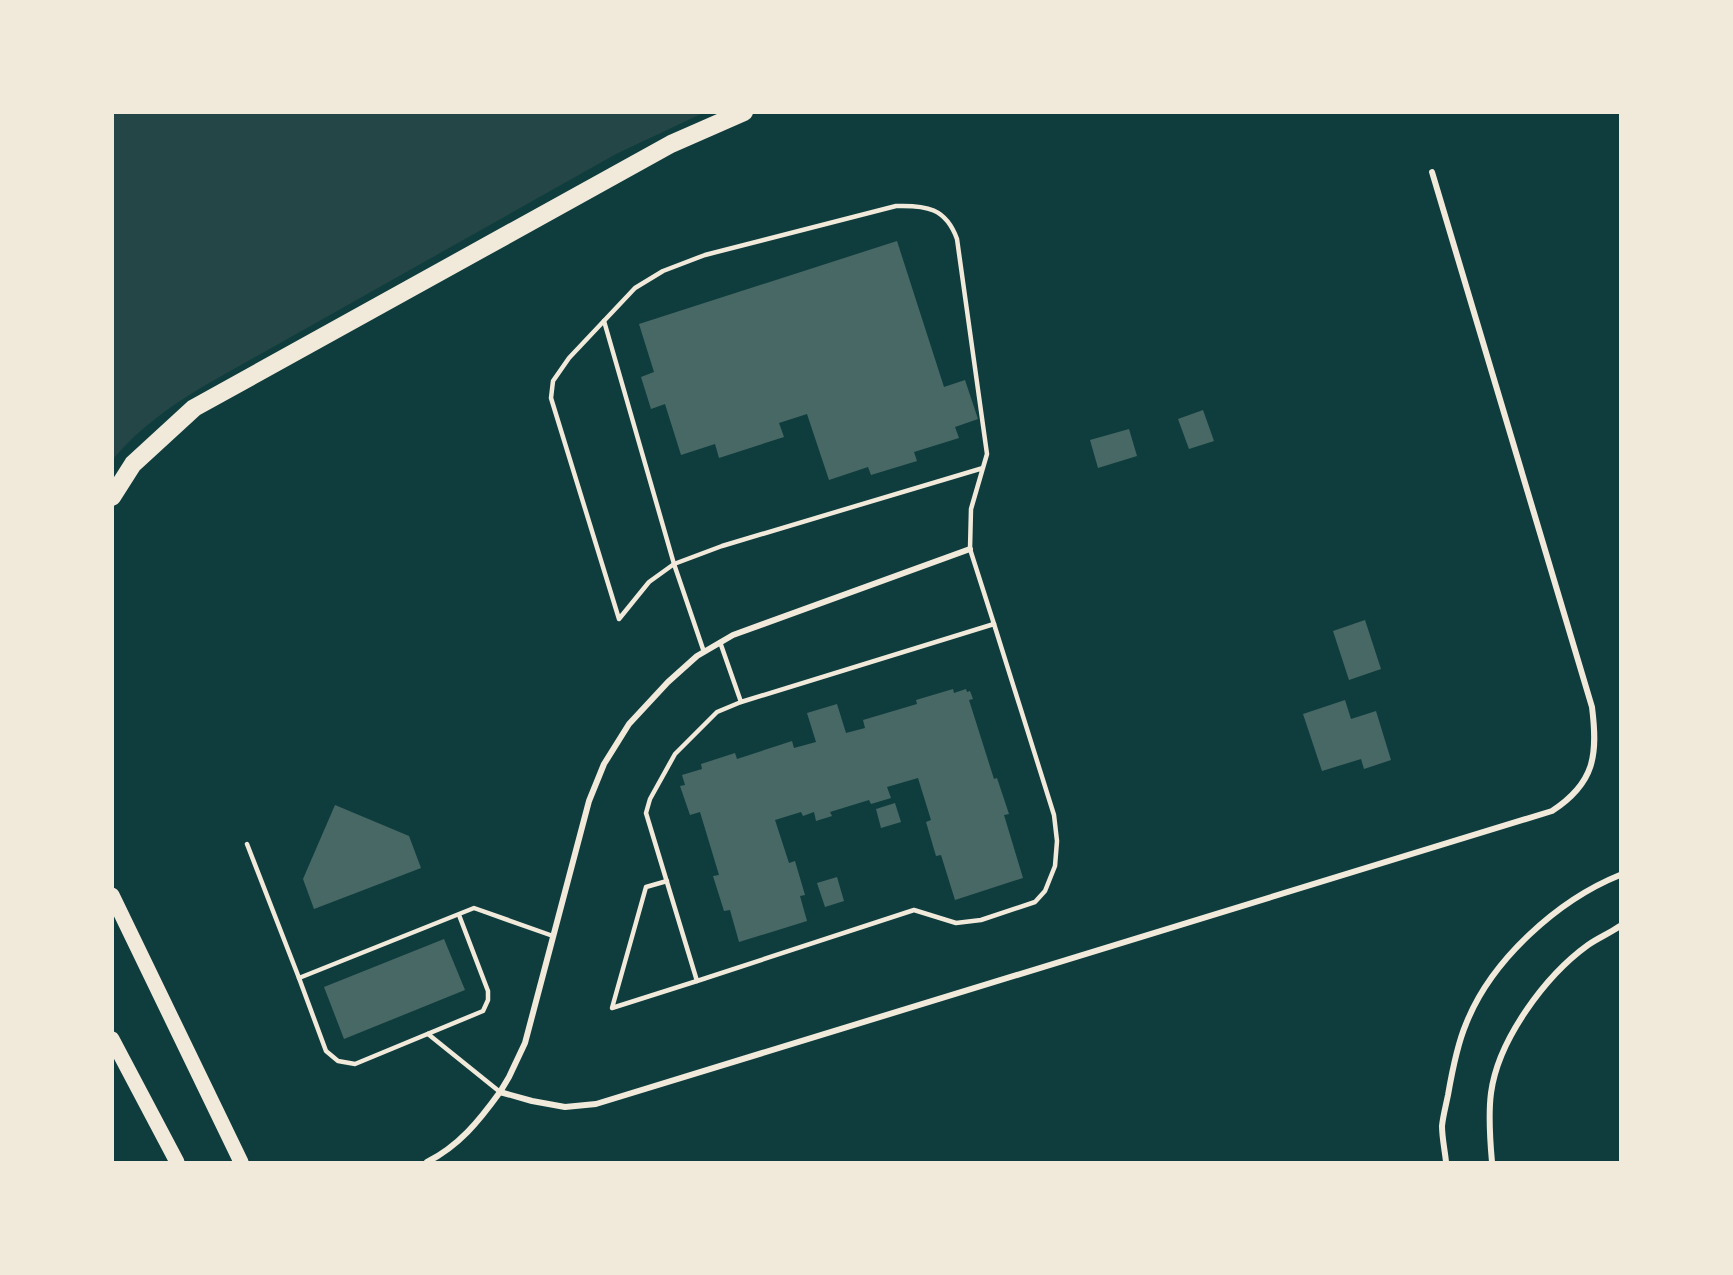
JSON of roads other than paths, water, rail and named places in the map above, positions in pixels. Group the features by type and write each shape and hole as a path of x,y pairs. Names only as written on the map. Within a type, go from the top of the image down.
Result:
{"highway":[{"path":"112,497 133,464 194,408 671,144 744,112"}],"main road":[{"path":"112,895 241,1162"},
{"path":"112,1039 177,1162"}],"street":[{"path":"500,1092 565,1107 597,1104 1552,811 1570,799 1585,781 1593,759 1595,734 1592,707 1432,172"},
{"path":"427,1162 447,1152 479,1120 509,1077 525,1042 589,801 604,764 629,724 668,682 704,652 733,635 970,549"},
{"path":"1446,1162 1442,1127 1450,1080 1466,1024 1488,983 1527,937 1555,913 1603,882 1620,875"},
{"path":"1492,1162 1491,1092 1502,1052 1534,999 1558,970 1588,945 1620,926"}],"lane":[{"path":"667,881 646,887 612,1008 914,910 956,923 981,920 1035,902 1045,891 1054,866 1057,841 1054,815 970,549 971,509 983,468 987,454 957,239 952,224 935,210 918,206 896,206 705,255 663,271 634,288 569,358 554,381 551,398 619,619 649,582 674,564 722,546 983,468"},
{"path":"604,321 674,564 704,652"},
{"path":"697,981 646,813 650,799 675,754 717,712 741,702 994,624"},
{"path":"720,642 741,702"},
{"path":"247,844 326,1051 339,1061 355,1064 483,1011 488,1000 488,991 459,915"},
{"path":"299,978 474,908 553,936"},
{"path":"428,1034 500,1092"}]}
